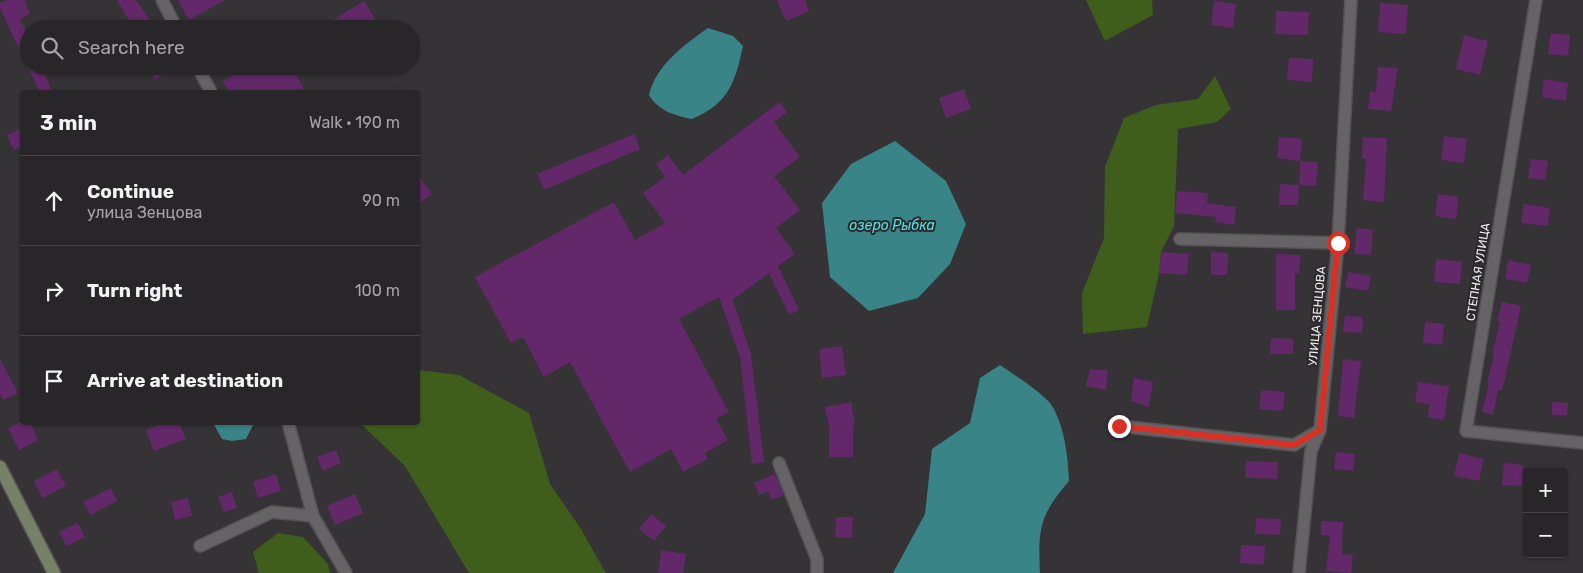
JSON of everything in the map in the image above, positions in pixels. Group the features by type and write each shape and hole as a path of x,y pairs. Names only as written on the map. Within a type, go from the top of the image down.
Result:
{"main road":[{"path":"0,467 54,573"}],"street":[{"path":"162,0 172,20"},
{"name":"УЛИЦА ЗЕНЦОВА","path":"1299,573 1311,451 1320,430 1338,243 1351,0"},
{"name":"СТЕПНАЯ УЛИЦА","path":"1536,0 1466,431 1583,443"},
{"path":"202,75 210,90"},
{"path":"1180,239 1338,243"},
{"path":"289,425 313,516 346,573"},
{"path":"1119,426 1294,445 1320,430"},
{"path":"779,463 817,559 817,573"},
{"path":"200,546 272,512 313,516"}],"green space":[{"path":"1086,0 1152,0 1153,15 1105,41"},
{"path":"1215,76 1231,109 1217,122 1178,129 1174,226 1161,252 1159,273 1147,327 1083,334 1082,293 1104,238 1105,167 1124,118 1156,105 1198,99"},
{"path":"420,370 459,375 529,413 550,484 581,529 606,573 469,573 405,466 362,425 420,425"},
{"path":"278,533 303,537 328,564 330,573 259,573 253,552"}],"water":[{"path":"708,28 733,36 743,46 737,71 728,91 714,106 692,119 662,109 649,95 652,84 664,65 672,57"},
{"name":"озеро Рыбка","path":"895,141 946,181 966,224 950,264 918,298 869,311 830,277 822,203 851,164"},
{"path":"1000,365 1030,386 1050,404 1058,417 1065,444 1069,481 1052,504 1042,524 1039,545 1040,573 893,573 925,514 932,449 970,423 980,378"},
{"path":"214,425 253,425 246,439 232,441 222,439"}],"building":[{"path":"7,0 24,0 30,14 20,19 20,51 0,8 0,3"},
{"path":"117,0 136,0 150,20 129,20"},
{"path":"178,0 225,0 189,20"},
{"path":"777,0 805,0 809,11 786,21"},
{"path":"364,1 376,20 333,20"},
{"path":"1214,1 1236,4 1233,28 1211,25"},
{"path":"1380,3 1408,5 1406,34 1378,32"},
{"path":"1276,11 1309,12 1308,35 1275,34"},
{"path":"1551,33 1570,35 1568,56 1548,54"},
{"path":"1464,35 1488,41 1480,75 1456,69"},
{"path":"1289,58 1313,59 1312,82 1287,80"},
{"path":"1378,67 1398,68 1391,111 1368,109 1370,91 1376,92"},
{"path":"32,75 45,75 51,90 39,90"},
{"path":"153,75 163,75 155,79"},
{"path":"235,75 297,75 304,89 228,90 223,81"},
{"path":"1544,79 1568,83 1566,101 1542,97"},
{"path":"964,89 971,109 946,118 939,98"},
{"path":"779,102 787,112 774,122 800,157 774,176 800,210 776,228 795,254 778,266 799,310 789,315 769,273 733,300 751,354 764,462 752,464 740,357 719,297 679,319 729,412 716,419 728,440 705,453 708,459 683,472 671,449 630,472 570,362 544,377 523,337 511,343 475,277 614,202 635,240 665,223 643,193 665,177 656,164 668,155 683,175"},
{"path":"20,129 20,147 14,150 7,135"},
{"path":"634,134 640,149 544,190 537,174"},
{"path":"1444,136 1467,139 1464,163 1441,160"},
{"path":"1279,137 1302,139 1300,161 1277,158"},
{"path":"1363,137 1387,138 1384,202 1363,200 1366,159 1362,158"},
{"path":"1531,159 1548,161 1545,180 1528,178"},
{"path":"1300,161 1318,162 1316,186 1299,185"},
{"path":"420,178 432,194 420,203"},
{"path":"1280,184 1299,185 1298,205 1279,205"},
{"path":"1177,191 1208,193 1207,203 1236,207 1234,225 1215,222 1216,217 1175,213"},
{"path":"1438,194 1459,197 1456,219 1435,216"},
{"path":"1524,204 1550,208 1548,226 1521,223"},
{"path":"1357,228 1373,230 1371,255 1354,254"},
{"path":"1161,252 1189,254 1187,275 1159,273"},
{"path":"1211,252 1228,253 1227,275 1211,275"},
{"path":"1276,254 1301,255 1299,273 1295,273 1295,310 1276,310"},
{"path":"1436,259 1462,262 1460,284 1434,282"},
{"path":"1508,260 1531,265 1527,283 1505,279"},
{"path":"1348,272 1371,276 1368,291 1345,287"},
{"path":"1502,302 1521,306 1503,387 1502,390 1498,390 1493,415 1482,412 1489,383 1487,383 1494,355 1492,354 1500,322 1497,321"},
{"path":"1345,316 1363,317 1362,333 1343,332"},
{"path":"1425,322 1444,324 1442,345 1423,343"},
{"path":"1271,338 1293,339 1293,354 1270,354"},
{"path":"842,346 846,375 822,378 819,349"},
{"path":"0,359 18,393 3,400 0,394"},
{"path":"1343,359 1361,361 1354,418 1338,416"},
{"path":"1090,369 1108,370 1106,390 1086,386"},
{"path":"1134,378 1153,382 1149,407 1131,401"},
{"path":"1418,382 1449,386 1444,420 1428,417 1429,404 1415,402"},
{"path":"1261,390 1285,392 1283,411 1259,409"},
{"path":"851,402 855,424 853,425 853,457 829,457 829,427 825,407"},
{"path":"1552,402 1568,403 1567,415 1552,415"},
{"path":"20,422 20,425 31,425 38,440 19,450 8,428"},
{"path":"158,425 180,425 186,439 154,451 146,430"},
{"path":"336,450 341,463 323,471 317,457"},
{"path":"1336,452 1355,454 1353,471 1334,469"},
{"path":"1459,453 1484,459 1479,481 1454,476"},
{"path":"1246,461 1278,462 1277,479 1245,478"},
{"path":"1504,463 1523,465 1522,486 1502,485"},
{"path":"57,469 66,486 42,498 34,481"},
{"path":"276,474 281,491 258,498 253,482"},
{"path":"775,474 784,495 772,500 768,491 759,495 754,483"},
{"path":"111,488 117,501 90,515 83,502"},
{"path":"232,492 237,508 224,512 218,497"},
{"path":"355,494 363,513 335,525 327,506"},
{"path":"188,498 192,516 175,520 171,502"},
{"path":"651,514 666,526 654,541 639,529"},
{"path":"836,517 853,517 852,538 835,537"},
{"path":"1256,518 1281,519 1280,535 1255,534"},
{"path":"1321,521 1343,522 1342,554 1353,555 1351,573 1326,571 1330,535 1321,535"},
{"path":"78,523 85,537 66,546 59,532"},
{"path":"1241,545 1265,546 1264,565 1240,563"},
{"path":"661,550 686,554 683,573 658,573"}],"route":[{"path":"1119,426 1294,445 1320,430 1338,243"}]}
